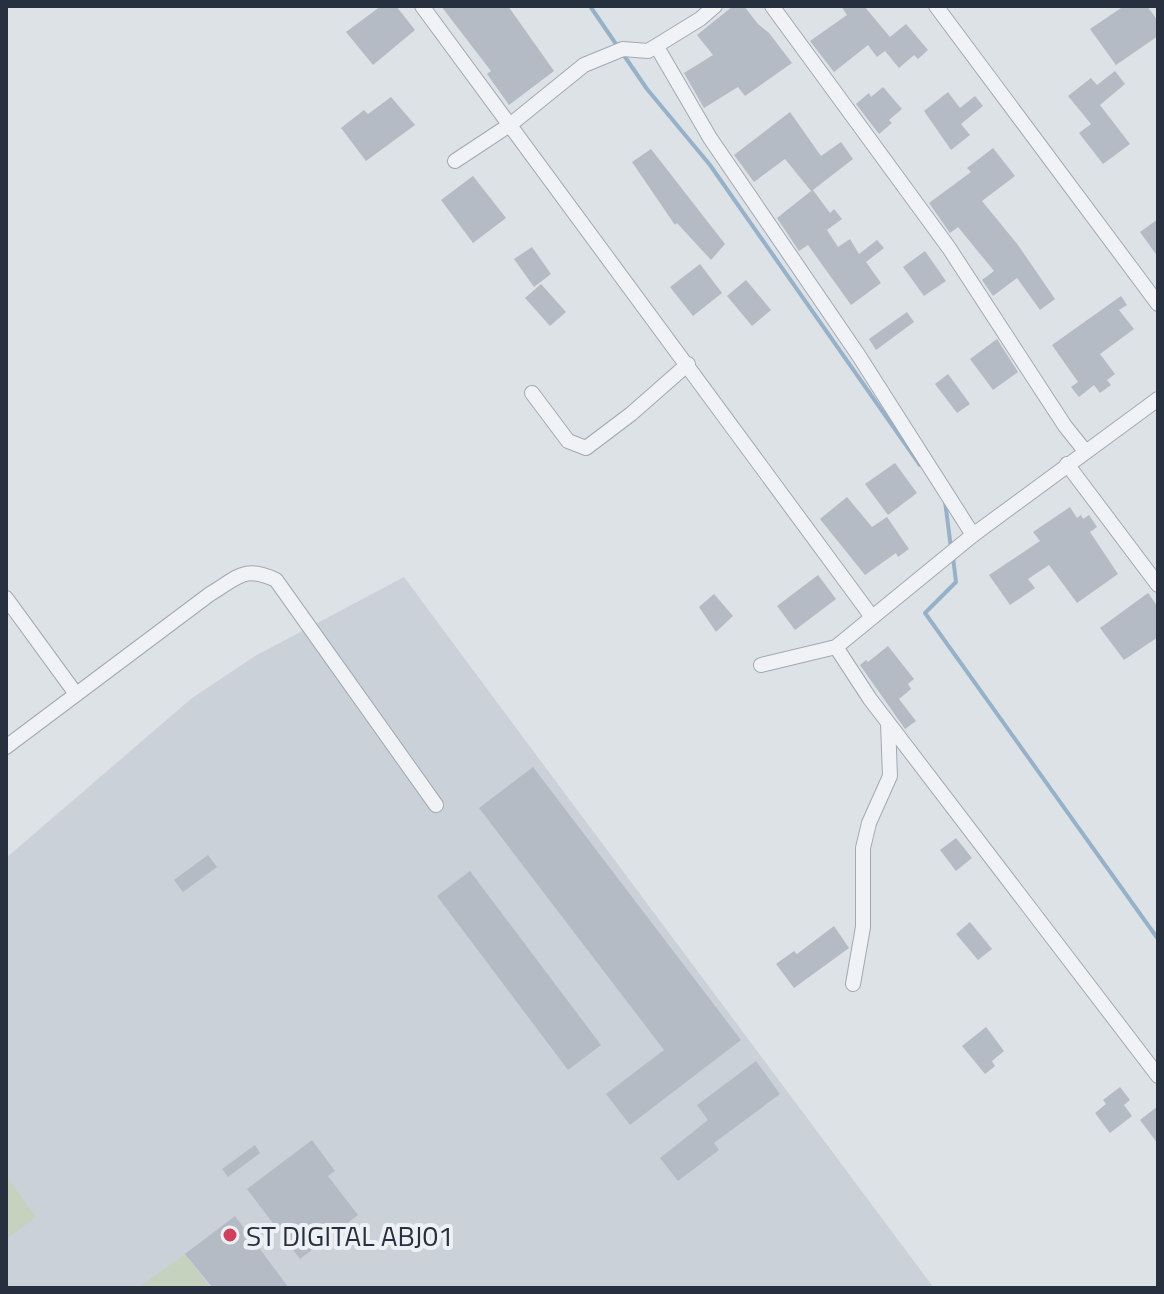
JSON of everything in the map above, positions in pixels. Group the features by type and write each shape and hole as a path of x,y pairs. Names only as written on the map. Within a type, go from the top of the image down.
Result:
{"street":[{"path":"422,6 872,617"},
{"path":"455,161 511,124 584,65 623,49 637,52 657,47 715,6"},
{"path":"772,6 949,248 1065,426 1085,451"},
{"path":"936,6 1158,304"},
{"path":"657,47 710,138 859,356 973,535"},
{"path":"532,393 568,441 586,448 688,364"},
{"path":"761,665 836,647 973,535 1158,399"},
{"path":"1067,464 1158,585"},
{"path":"6,747 210,594 246,573 257,572 276,580 436,805"},
{"path":"6,598 76,694"},
{"path":"836,647 888,723 1158,1076"},
{"path":"853,984 863,927 863,848 869,823 890,776 888,723"}],"shaded area":[{"path":"404,577 934,1288 6,1288 6,858 192,698 255,656"}],"green space":[{"path":"6,1176 36,1217 6,1239"},
{"path":"185,1254 210,1288 138,1288"}],"building":[{"path":"381,6 396,6 415,30 373,65 346,32"},
{"path":"441,6 508,6 554,71 509,105 487,74 491,71"},
{"path":"733,6 744,6 792,63 745,96 738,87 704,108 684,73 713,55 697,35"},
{"path":"841,6 864,6 890,37 906,24 928,50 918,59 914,55 899,68 885,51 877,57 868,45 834,72 810,41 847,15"},
{"path":"1124,6 1147,6 1158,21 1158,36 1116,65 1090,29"},
{"path":"1115,71 1125,84 1100,105 1130,144 1103,164 1079,133 1091,124 1068,96 1091,78 1097,85"},
{"path":"883,87 902,109 879,134 856,104"},
{"path":"948,92 960,108 975,96 983,106 961,124 970,135 951,150 924,111"},
{"path":"391,97 415,125 366,161 341,128 364,110 368,114"},
{"path":"790,112 821,156 841,142 853,159 813,190 830,213 834,209 842,219 827,230 838,247 850,239 859,254 877,240 884,248 866,262 881,283 851,305 808,245 799,251 777,218 811,191 785,159 754,182 734,155"},
{"path":"993,148 1015,176 982,201 1018,245 1055,299 1040,310 1017,278 993,296 982,280 994,271 958,227 950,233 929,203 971,172 967,168"},
{"path":"651,149 725,244 711,260 677,223 675,225 632,162"},
{"path":"473,176 506,218 473,243 441,200"},
{"path":"1158,219 1158,257 1140,232"},
{"path":"532,247 551,274 534,287 514,259"},
{"path":"925,251 946,281 924,296 903,267"},
{"path":"700,264 722,293 693,316 670,287"},
{"path":"746,280 771,310 752,326 727,296"},
{"path":"541,284 566,312 550,326 525,298"},
{"path":"1121,296 1127,305 1119,310 1134,329 1100,354 1115,374 1107,380 1111,385 1100,393 1094,385 1079,397 1071,387 1078,382 1052,345"},
{"path":"907,312 914,322 876,350 869,339"},
{"path":"997,339 1018,372 993,390 970,359"},
{"path":"948,374 970,404 957,413 935,384"},
{"path":"895,463 917,493 888,515 865,484"},
{"path":"847,497 872,527 887,517 909,549 898,557 896,553 865,575 820,519"},
{"path":"1070,507 1077,518 1081,515 1083,519 1089,515 1097,527 1090,532 1118,574 1077,603 1049,565 1028,579 1035,588 1010,605 989,575 1040,541 1033,532"},
{"path":"818,575 836,599 795,630 777,606"},
{"path":"1148,593 1158,607 1158,637 1124,660 1100,628"},
{"path":"714,594 733,616 716,632 699,607"},
{"path":"888,646 914,679 908,684 911,689 899,699 916,721 905,729 860,665"},
{"path":"533,767 741,1040 630,1125 606,1094 664,1050 479,808"},
{"path":"956,838 972,858 956,871 940,850"},
{"path":"208,855 217,867 183,892 174,880"},
{"path":"470,871 601,1045 568,1070 437,896"},
{"path":"970,922 992,949 978,960 956,934"},
{"path":"834,926 849,948 794,988 776,964 794,951 797,954"},
{"path":"986,1027 1004,1051 992,1061 995,1066 985,1074 962,1046"},
{"path":"756,1061 780,1094 714,1143 719,1150 678,1181 660,1158 708,1120 697,1105"},
{"path":"1120,1087 1130,1100 1124,1105 1132,1116 1110,1133 1095,1113 1106,1104 1103,1100"},
{"path":"1158,1106 1158,1144 1140,1120"},
{"path":"312,1140 335,1171 328,1176 358,1215 300,1259 247,1189"},
{"path":"255,1145 260,1153 228,1177 222,1169"},
{"name":"ST DIGITAL ABJ01","path":"235,1216 289,1288 213,1288 185,1254"}],"waterway":[{"path":"590,6 618,47"},
{"path":"623,54 647,89 710,165 920,465"},
{"path":"945,501 951,548"},
{"path":"953,557 956,582 925,613 1158,939"}],"place":[{"name":"ST DIGITAL ABJ01","path":"230,1235"}]}
